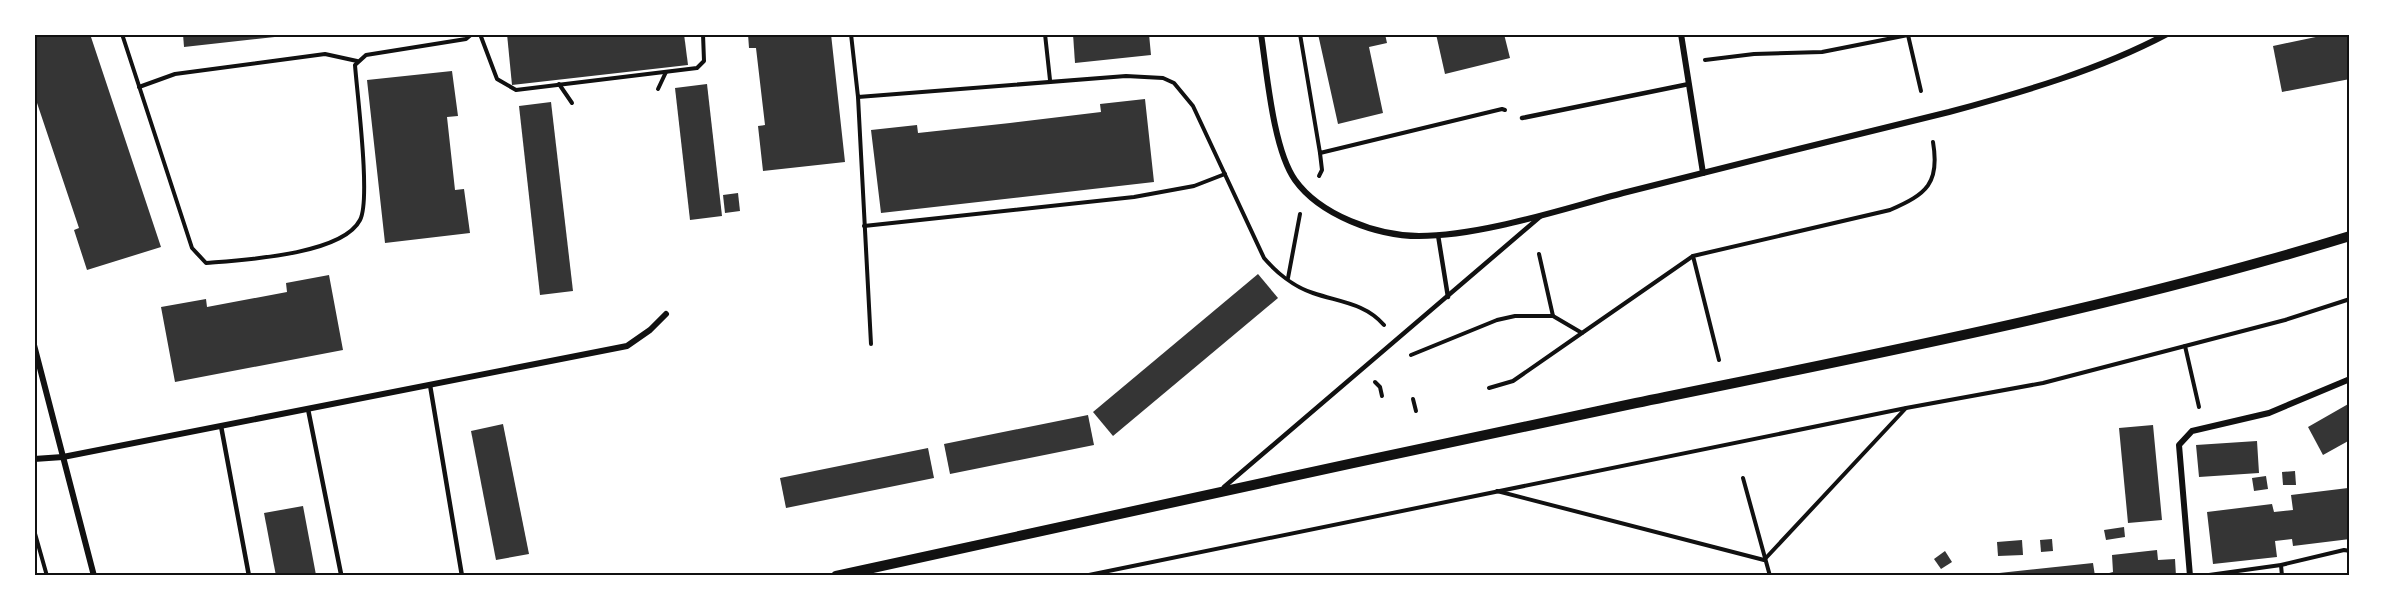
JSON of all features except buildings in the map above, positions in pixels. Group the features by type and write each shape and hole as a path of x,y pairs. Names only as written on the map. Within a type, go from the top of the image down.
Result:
{"street":[{"path":"1261,34 1276,126 1285,160 1294,179 1307,192 1341,217 1371,229 1405,235 1438,234 1544,214 2014,94 2111,61 2167,34"},
{"path":"1681,34 1703,173"},
{"path":"836,576 2011,325 2126,299 2264,263 2349,236"},
{"path":"34,459 63,457 627,346 650,330 666,314"},
{"path":"34,345 94,576"},
{"path":"2190,576 2179,445 2192,431 2269,413 2349,379"}],"lane":[{"path":"1522,118 1689,84"},
{"path":"1217,493 1544,214"},
{"path":"1438,234 1448,297"},
{"path":"430,385 462,576"},
{"path":"308,409 341,574 339,576"},
{"path":"221,426 249,576"}],"path":[{"path":"122,34 192,248 206,263 326,245 349,233 361,219 364,174 354,65 366,55 466,39 472,34"},
{"path":"480,34 497,79 516,90 697,68 704,61 703,34"},
{"path":"851,34 858,97 871,344"},
{"path":"1045,34 1050,80"},
{"path":"1300,34 1320,153 1502,108 1522,118"},
{"path":"1685,62 1754,54 1822,52 1910,35 1921,91"},
{"path":"139,87 175,74 325,54 358,62"},
{"path":"658,89 666,72"},
{"path":"858,97 1050,80 1151,75 1174,83 1193,106 1264,258 1288,278 1313,293 1358,305 1370,312 1413,356 1497,320 1515,316 1553,316 1582,333"},
{"path":"559,84 572,103"},
{"path":"1489,388 1513,381 1693,256 1890,210 1910,202 1929,186 1935,172 1933,142"},
{"path":"864,226 1134,197 1194,186 1225,174"},
{"path":"1288,278 1301,210 1307,192"},
{"path":"1539,254 1553,316"},
{"path":"1693,256 1719,360"},
{"path":"1084,576 1906,408 2043,383 2285,320 2349,299"},
{"path":"2185,346 2203,428"},
{"path":"1413,399 1416,411"},
{"path":"1764,560 1906,408"},
{"path":"1743,478 1770,576"},
{"path":"1497,491 1764,560"},
{"path":"34,531 47,576"},
{"path":"2207,576 2282,565 2344,550 2349,551"},
{"path":"2282,565 2282,576"}]}
